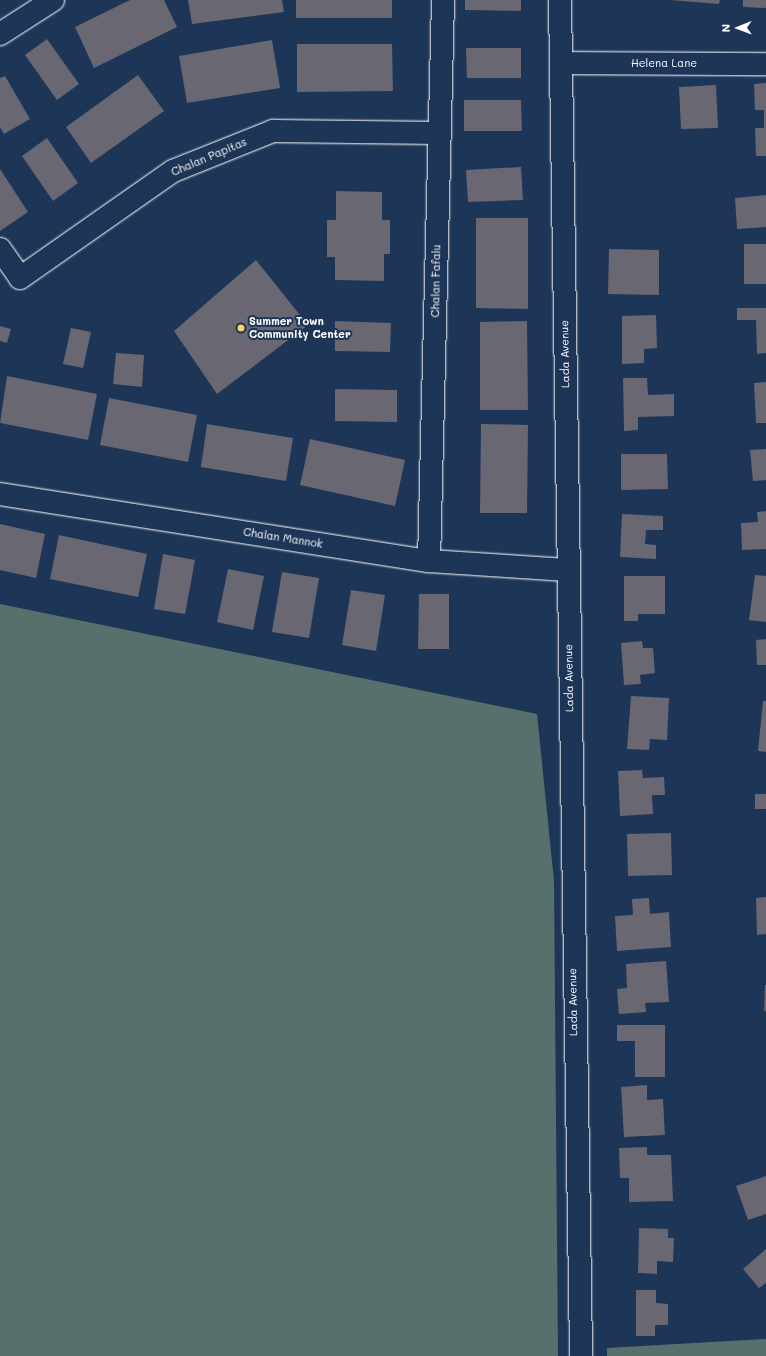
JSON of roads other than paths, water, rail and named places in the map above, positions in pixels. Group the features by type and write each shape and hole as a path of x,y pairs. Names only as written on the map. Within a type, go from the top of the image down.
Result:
{"street":[{"path":"0,34 53,0"},
{"name":"Chalan Fafalu","path":"430,561 443,0"},
{"name":"Lada Avenue","path":"560,0 581,1356"},
{"name":"Helena Lane","path":"562,63 766,64"},
{"name":"Chalan Papitas","path":"0,249 20,278 173,171 273,131 439,133"},
{"name":"Chalan Mannok","path":"0,494 430,561 568,570"}],"place":[{"name":"Summer Town Community Center","path":"241,328"}]}
